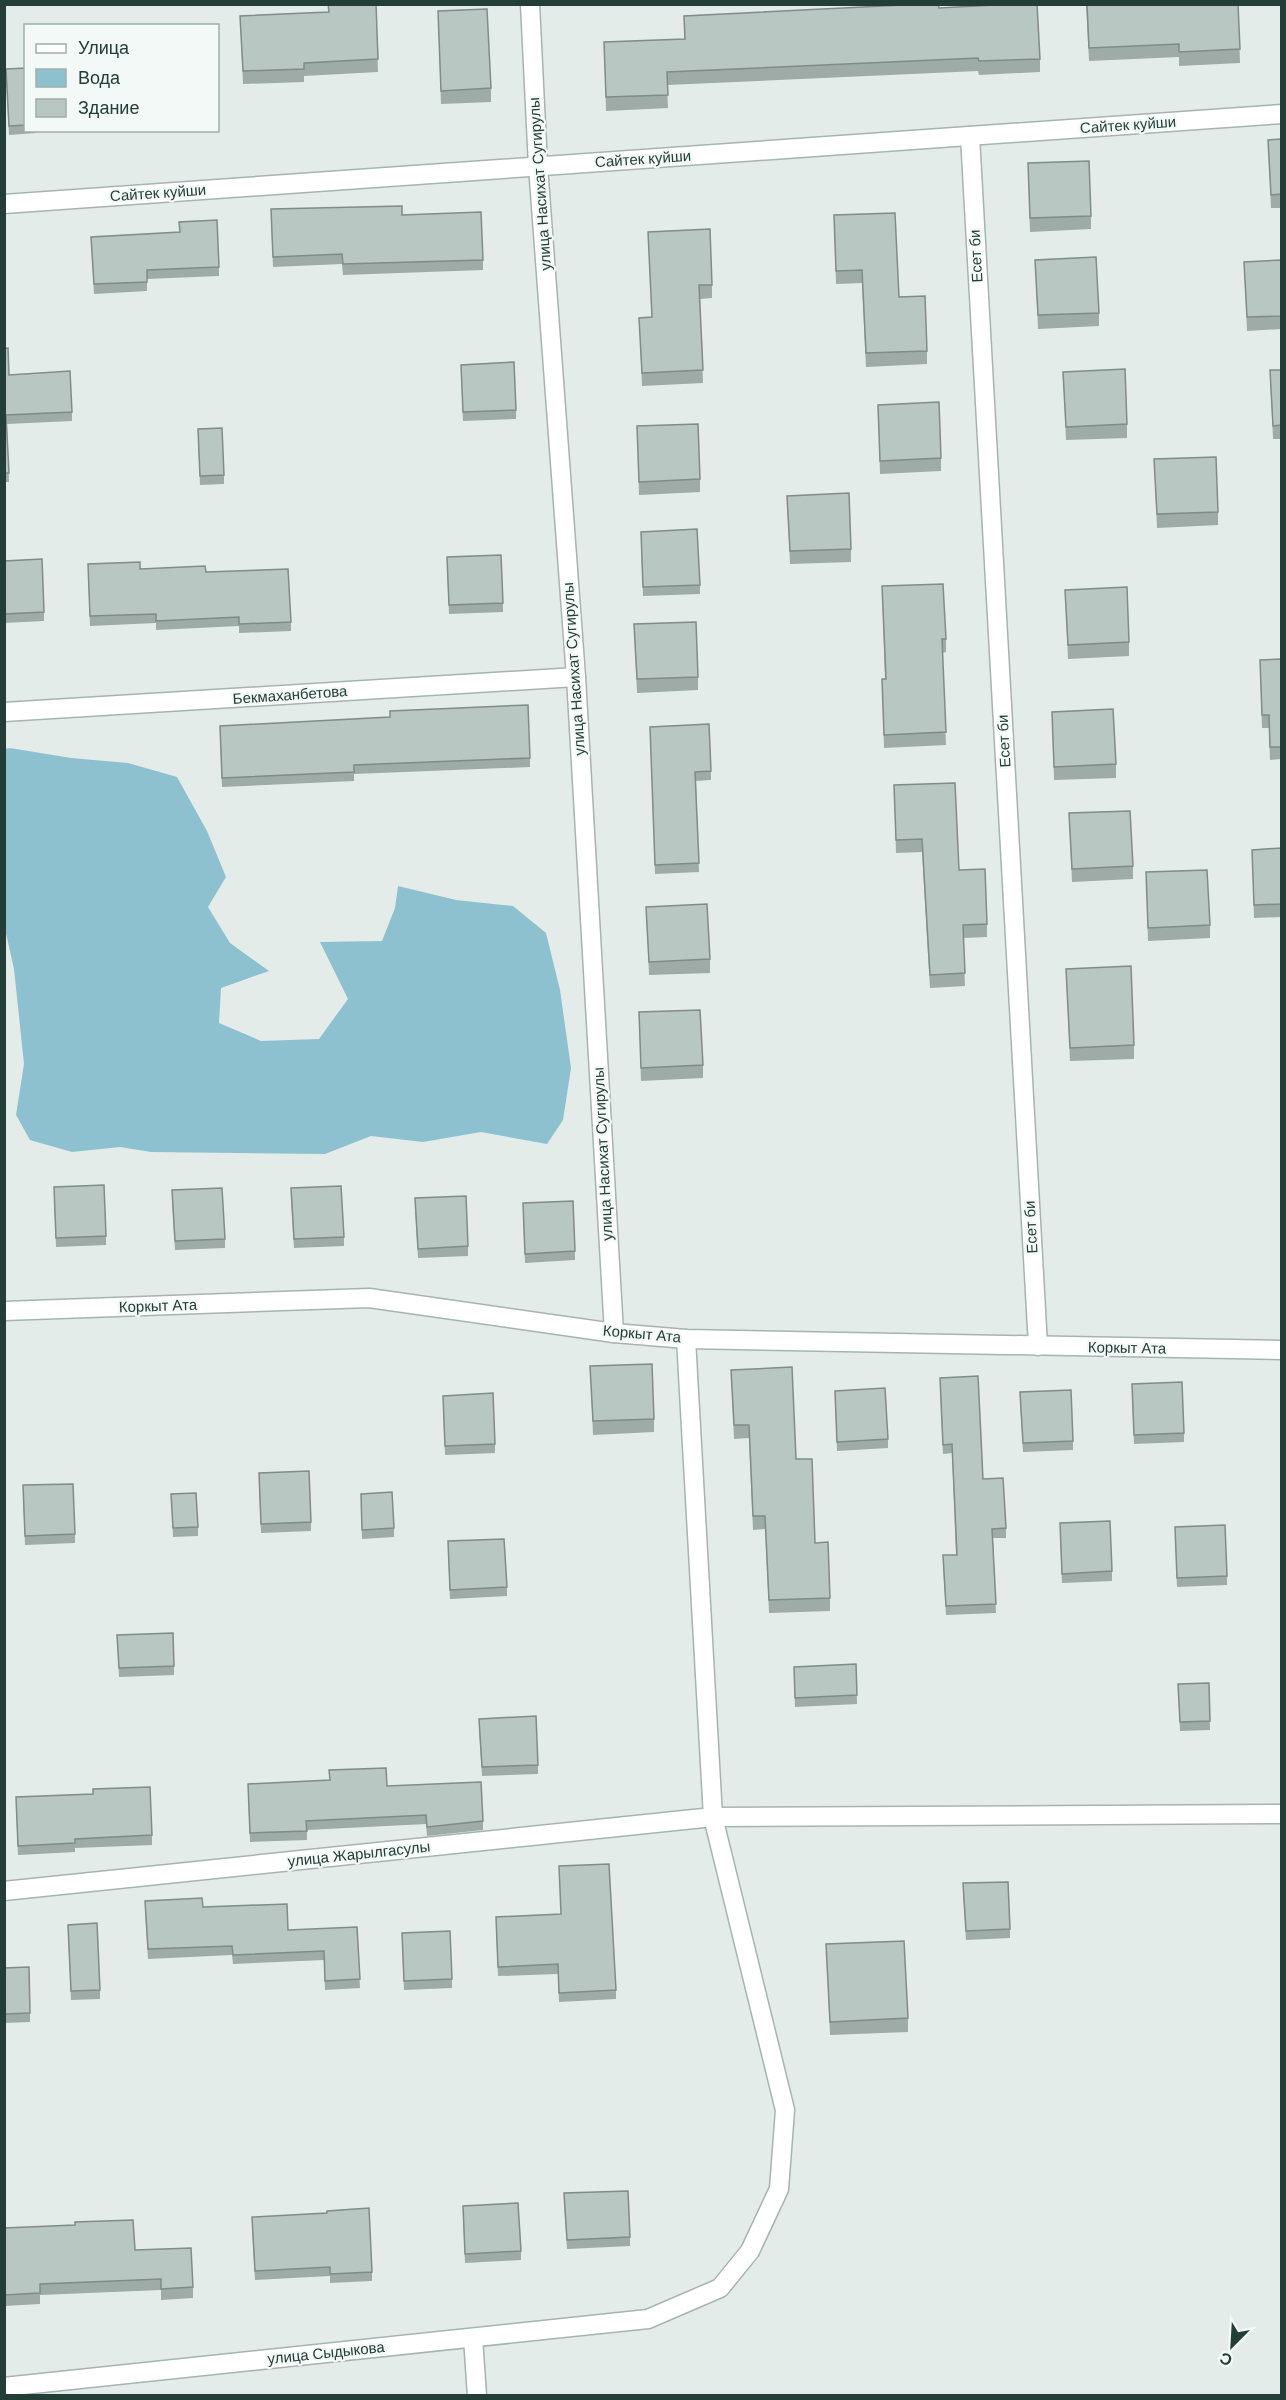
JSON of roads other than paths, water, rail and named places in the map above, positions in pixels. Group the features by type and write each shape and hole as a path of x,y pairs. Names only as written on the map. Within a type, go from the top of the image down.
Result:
{"street":[{"name":"улица Насихат Сугирулы","path":"530,4 538,166 576,677 614,1333"},
{"name":"Сайтек куйши","path":"4,204 1281,114"},
{"name":"Есет би","path":"970,136 1038,1346"},
{"name":"Бекмаханбетова","path":"4,712 576,677"},
{"name":"Коркыт Ата","path":"4,1311 369,1298 614,1333 686,1339 1281,1350"},
{"name":"улица Сыдыкова","path":"4,2387 648,2319 720,2288 750,2251 779,2189 785,2110 713,1817 686,1339"},
{"name":"улица Жарылгасулы","path":"4,1891 713,1817 1281,1814"},
{"path":"473,2338 477,2396"}],"water":[{"path":"4,749 71,758 128,763 177,777 207,831 226,877 208,907 230,943 269,971 221,988 219,1023 261,1041 319,1039 348,999 320,942 382,941 395,908 398,886 456,900 513,906 546,933 560,990 571,1068 563,1120 547,1144 481,1132 423,1142 371,1136 325,1154 151,1152 120,1147 72,1152 30,1140 16,1115 24,1064 14,969 5,929"}]}
